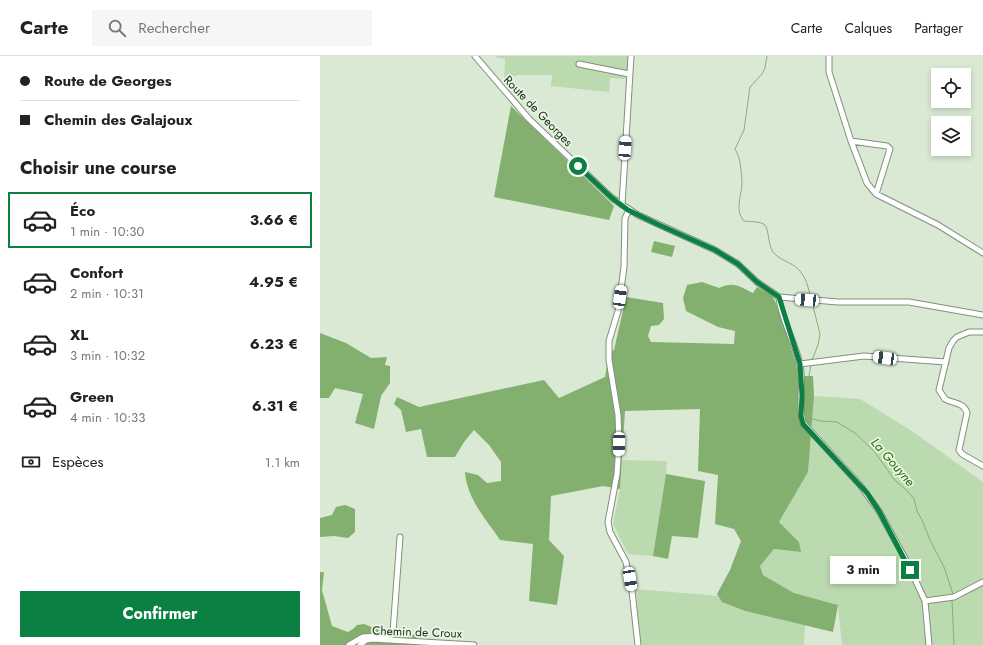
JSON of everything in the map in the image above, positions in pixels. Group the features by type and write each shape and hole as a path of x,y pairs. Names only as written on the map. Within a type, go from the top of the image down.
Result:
{"street":[{"name":"Route de Georges","path":"475,56 529,118 571,160 628,210 715,250 738,264 757,282 779,297 816,301 909,302 983,315"},
{"path":"622,205 630,56"},
{"path":"829,56 829,72 851,141 867,183 876,194 938,225 983,253"},
{"path":"579,64 629,74"},
{"path":"851,141 887,146 890,148 876,194"},
{"path":"628,210 625,218 624,267 618,311 609,341 609,360 618,415 619,444 617,474 608,522 610,532 626,562 630,579 638,645"},
{"path":"779,297 800,364 802,395 801,416 803,424 860,485 879,511 908,564 925,601 929,645"},
{"path":"983,332 974,331 957,337 949,348 939,389 940,394 948,401 962,404 966,411 959,450 962,454 983,466"},
{"path":"800,364 864,356 946,362"},
{"path":"349,645 362,637 392,635 400,537"},
{"path":"925,601 953,597 983,582"},
{"name":"Chemin de Croux","path":"360,645 366,640 372,639 474,645"}],"shaded area":[{"path":"495,56 628,56 626,79 610,78 609,92 551,86 552,75 517,75 504,81 505,59"},
{"path":"511,106 614,206 609,220 494,197"},
{"path":"654,241 675,246 672,257 651,252"},
{"path":"702,282 719,288 729,285 736,285 753,293 757,287 772,296 776,303 796,363 798,376 813,376 814,396 808,472 779,522 799,542 801,552 774,549 760,566 763,575 794,593 838,605 833,632 745,611 722,602 717,594 730,570 741,541 734,529 715,524 718,475 698,471 700,409 625,411 620,489 603,486 551,496 549,540 564,556 557,605 529,601 533,544 500,540 478,508 469,491 465,472 478,475 487,483 501,481 501,462 489,445 474,430 464,442 455,457 427,457 421,429 406,432 401,410 394,404 397,397 419,407 544,380 559,398 605,377 609,352 614,350 626,297 663,303 664,319 659,325 651,326 648,336 651,342 734,344 735,331 718,327 686,311 683,298 687,285"},
{"path":"320,333 346,343 371,358 387,357 385,365 390,366 390,383 381,396 374,429 355,423 363,394 335,388 329,398 320,398"},
{"path":"814,396 860,399 912,431 983,482 983,645 842,645 838,605 794,593 763,575 760,566 774,549 801,552 799,542 779,522 808,472"},
{"path":"622,460 667,461 653,556 628,554 613,524 620,489"},
{"path":"666,474 705,481 698,538 672,536 668,559 653,556"},
{"path":"345,505 355,509 355,532 348,538 334,536 320,537 320,518 332,515 336,507"},
{"path":"320,572 324,572 322,590 332,626 348,632 357,625 364,624 379,630 418,635 416,645 320,645"},
{"path":"636,589 719,596 722,602 745,611 805,625 804,645 641,645"}],"waterway":[{"name":"La Gouyne","path":"767,56 765,68 762,74 750,87 744,130 735,149 740,161 742,182 739,212 744,221 758,222 765,225 771,249 778,257 801,272 811,297"},
{"name":"La Gouyne","path":"812,302 820,334 818,345 812,360"},
{"name":"La Gouyne","path":"811,365 807,386 806,416 820,421 837,422 855,433 874,451 894,479 914,499 917,511 944,567 953,594"},
{"name":"La Gouyne","path":"952,600 954,645"}],"route":[{"path":"578,166 612,198 628,210 715,250 738,264 757,282 772,294 779,297 789,333 800,364 802,395 801,416 804,427 867,493 879,511 910,570"}]}
